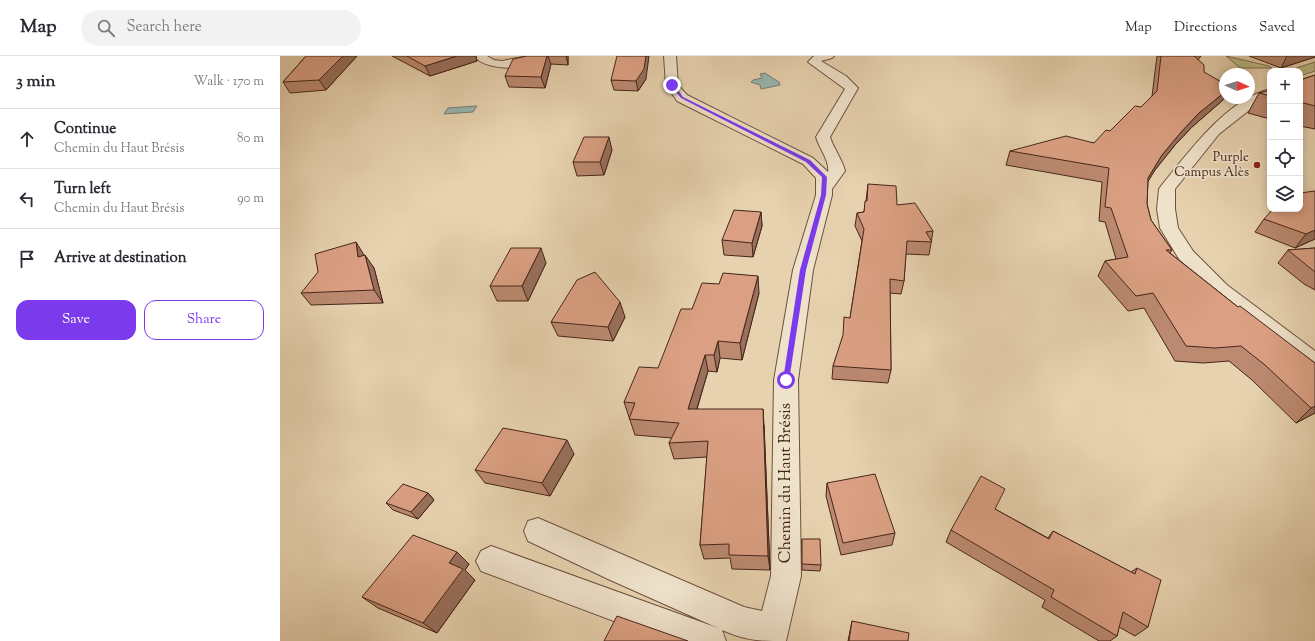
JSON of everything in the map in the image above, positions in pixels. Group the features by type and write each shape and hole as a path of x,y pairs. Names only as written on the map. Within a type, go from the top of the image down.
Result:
{"street":[{"path":"480,56 491,63 509,64 528,61 538,56"},
{"path":"670,56 672,85 682,98 808,161 824,177 825,188"},
{"path":"825,188 837,171 834,159 827,149 824,137 830,123 852,88 842,79 814,62 816,59 828,56"},
{"path":"1255,97 1267,94"},
{"path":"1236,104 1167,189 1166,209 1169,228 1186,255 1220,290 1315,364"},
{"name":"Chemin du Haut Brésis","path":"772,635 786,576 786,380 803,270 825,188"},
{"path":"538,531 619,569 772,635"},
{"path":"491,561 710,641"}],"shaded area":[{"path":"1226,56 1272,68 1255,68 1240,68"},
{"path":"1315,62 1315,71 1303,75 1303,68 1296,68"}],"water":[{"path":"765,73 779,82 780,85 761,89 760,85 751,82 762,78 760,74"},
{"path":"477,106 473,112 444,114 448,108"}],"building":[{"path":"306,56 343,56 319,80 283,82"},
{"path":"407,56 457,56 425,66"},
{"path":"527,56 547,56 541,77 505,76 513,59"},
{"path":"617,56 646,56 644,69 636,81 611,80"},
{"path":"1161,56 1194,56 1204,65 1204,72 1219,81 1219,97 1199,113 1182,131 1162,155 1148,178 1147,204 1151,220 1172,250 1166,250 1238,307 1240,306 1315,363 1315,406 1311,408 1265,365 1241,346 1215,348 1186,346 1153,293 1136,296 1105,261 1128,257 1111,208 1105,207 1109,168 1010,151 1066,136 1094,143 1106,130 1110,131 1135,106 1141,107 1157,91"},
{"path":"1315,75 1315,106 1303,103 1303,79"},
{"path":"1267,91 1267,95 1259,93"},
{"path":"584,137 609,137 600,162 573,162"},
{"path":"868,184 896,186 897,205 915,203 933,231 926,232 932,242 907,241 904,281 890,279 891,370 833,366 843,335 844,317 850,318 864,229 857,213 864,212 865,201 867,201"},
{"path":"1315,191 1315,230 1306,234 1264,219 1270,212 1303,212 1303,193"},
{"path":"734,210 761,212 752,243 722,240"},
{"path":"356,242 358,257 365,255 374,290 301,293 318,272 315,254"},
{"path":"511,248 541,248 522,286 490,286"},
{"path":"1315,248 1315,272 1288,250"},
{"path":"595,272 620,302 608,327 551,322 577,280"},
{"path":"723,273 758,276 740,343 718,341 714,355 705,355 688,409 763,409 768,556 729,555 729,544 700,545 708,441 669,443 679,423 629,419 635,403 624,402 639,367 658,368 681,309 692,309 702,283 719,284"},
{"path":"503,428 567,440 542,483 475,470"},
{"path":"875,474 895,533 843,543 827,483"},
{"path":"981,476 1005,489 995,509 1049,539 1053,531 1135,574 1137,568 1161,580 1148,627 1123,612 1117,636 1051,597 1054,590 951,530"},
{"path":"403,484 428,493 411,512 386,503"},
{"path":"413,535 457,552 449,563 463,569 423,623 362,597"},
{"path":"802,539 820,539 821,565 802,564"},
{"path":"617,616 688,641 604,641"},
{"path":"852,621 909,633 908,641 849,641"}],"place":[{"name":"Purple Campus Alès","path":"1257,165"}],"route":[{"path":"672,85 682,98 808,161 824,177 824,195 803,270 786,380"}]}
